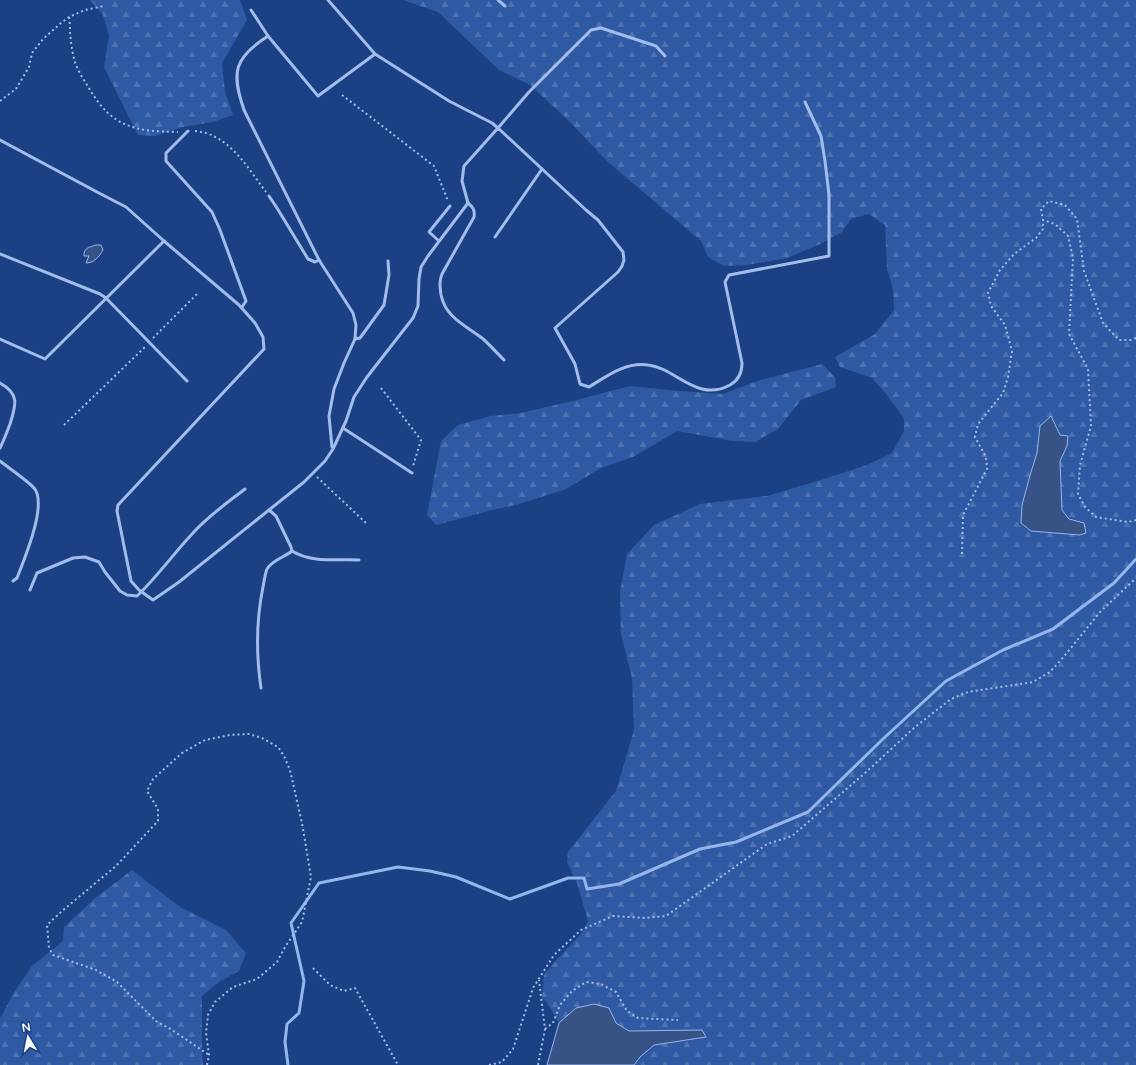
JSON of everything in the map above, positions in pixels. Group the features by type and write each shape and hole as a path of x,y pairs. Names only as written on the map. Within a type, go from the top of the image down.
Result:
{"lane":[{"path":"328,0 375,54 449,101 492,122 598,220 622,252 624,260 618,272 556,328 575,364 580,384 589,387 622,368 632,365 647,364 662,368 684,382 698,388 714,390 728,386 737,381 742,371 742,363 725,282 729,275 829,256 829,195 825,161 821,136 805,102"},
{"path":"498,0 504,6"},
{"path":"251,10 268,36 318,96 375,54"},
{"path":"504,360 483,339 452,316 443,303 440,280 442,274 474,217 475,210 468,203 462,181 464,166 529,92 591,30 602,28 656,46 665,56"},
{"path":"268,36 254,45 244,55 237,71 238,94 244,110 319,260 353,312 356,325 355,339 344,363 333,395 329,416 333,449"},
{"path":"188,131 166,153 166,161 212,212 246,302 242,307"},
{"path":"0,140 126,207 242,307 255,323 263,337 264,349 118,505 117,511 131,581 141,592 153,600 179,582 304,482 325,460 333,449 343,428 354,397 367,377 413,318 418,306 419,279 422,267 439,241 468,203"},
{"path":"495,237 542,169"},
{"path":"269,196 308,259 315,262 319,260"},
{"path":"439,241 429,232 450,206"},
{"path":"0,339 45,359 164,241"},
{"path":"0,254 100,294 106,298 187,381"},
{"path":"355,339 360,338 384,305 389,275 388,261"},
{"path":"0,383 9,388 15,397 15,407 5,440 0,448"},
{"path":"343,428 412,473"},
{"path":"0,461 35,489 38,498 34,534 17,578 13,581"},
{"path":"30,590 37,573 73,558 85,557 99,562 120,591 127,595 137,596 150,584 194,531 212,514 245,489"},
{"path":"269,510 276,516 292,551 300,556 310,558 359,560"},
{"path":"261,688 257,648 257,630 260,604 267,569 272,563 292,551"}],"path":[{"path":"0,101 16,89 30,67 32,53 43,39 69,17 84,10 104,6"},
{"path":"69,17 76,64 94,98 106,112 132,128 148,132 196,131 212,134 224,141 235,151 269,196"},
{"path":"342,95 434,166 450,206"},
{"path":"962,554 963,515 987,469 986,457 975,437 978,424 990,411 1002,393 1008,377 1012,351 1005,325 991,306 988,293 1000,270 1014,254 1036,238 1043,229 1041,209 1049,201 1065,205 1076,219 1084,271 1103,323 1119,340 1131,340 1136,338"},
{"path":"1043,220 1055,224 1068,236 1073,258 1069,334 1088,368 1091,426 1080,465 1078,494 1085,507 1096,517 1128,522 1136,520"},
{"path":"64,425 197,294"},
{"path":"381,388 421,440 412,473"},
{"path":"313,473 366,523"},
{"path":"489,1065 502,1062 514,1049 533,988 554,955 581,930 613,916 645,918 666,916 767,844 792,836 865,773 915,727 951,699 968,692 1033,682 1050,672 1100,612 1136,578"},
{"path":"207,1065 209,1055 206,1033 208,1015 215,1002 233,987 257,979 277,962 302,922 311,877 302,823 290,770 284,756 278,747 262,738 249,734 230,735 205,740 182,753 153,779 147,791 158,809 158,820 116,866 47,925 50,948 53,955 96,970 117,982 156,1021 209,1055"},
{"path":"313,968 330,985 344,991 355,988 398,1065"},
{"path":"538,1065 545,1029 539,978"},
{"path":"545,1029 553,1023 560,1005 572,991 586,982 601,984 616,992 627,1011 638,1018 678,1020"}],"green space":[{"path":"90,0 240,0 247,20 222,63 225,92 233,115 213,122 183,127 155,136 138,135 104,67 109,36 103,15"},
{"path":"403,0 1136,0 1136,1065 634,1065 640,1057 654,1045 706,1036 702,1030 629,1031 616,1023 609,1008 576,1008 559,1023 546,1001 542,998 544,975 581,934 588,921 577,883 567,862 568,852 616,791 634,730 632,678 621,634 620,592 627,554 654,525 700,504 767,496 867,465 892,453 904,431 904,418 872,378 840,367 835,357 875,334 894,310 893,289 887,269 885,225 869,214 851,219 842,232 818,245 787,258 747,265 724,266 708,257 701,241 608,162 567,119 530,85 499,70 438,12"},
{"path":"822,364 835,377 836,387 801,400 778,429 755,442 733,441 677,431 633,457 601,468 566,489 516,505 436,525 427,515 441,441 458,425 491,416 520,413 573,401 630,386 723,394 757,381"},
{"path":"132,870 180,907 226,930 246,953 239,971 219,982 202,996 203,1065 0,1065 0,1019 13,994 32,966 63,941 64,927 94,899"}],"shaded area":[{"path":"101,245 103,250 96,259 86,263 89,256 84,256 85,251 87,248"},
{"path":"1051,416 1060,435 1068,436 1067,446 1060,461 1062,510 1069,519 1084,523 1086,533 1080,535 1031,531 1021,523 1022,505 1037,453 1040,426"},
{"path":"594,1004 609,1008 616,1023 629,1031 702,1030 706,1037 654,1045 640,1057 634,1065 547,1065 559,1023 576,1008"}],"waterway":[{"path":"288,1065 285,1042 287,1024 299,1013 304,981 291,923 319,883 398,867 430,871 456,877 510,899 568,878 584,878 587,889 619,884 700,849 736,842 808,812 884,738 946,681 1003,650 1053,629 1114,583 1136,559"}]}
